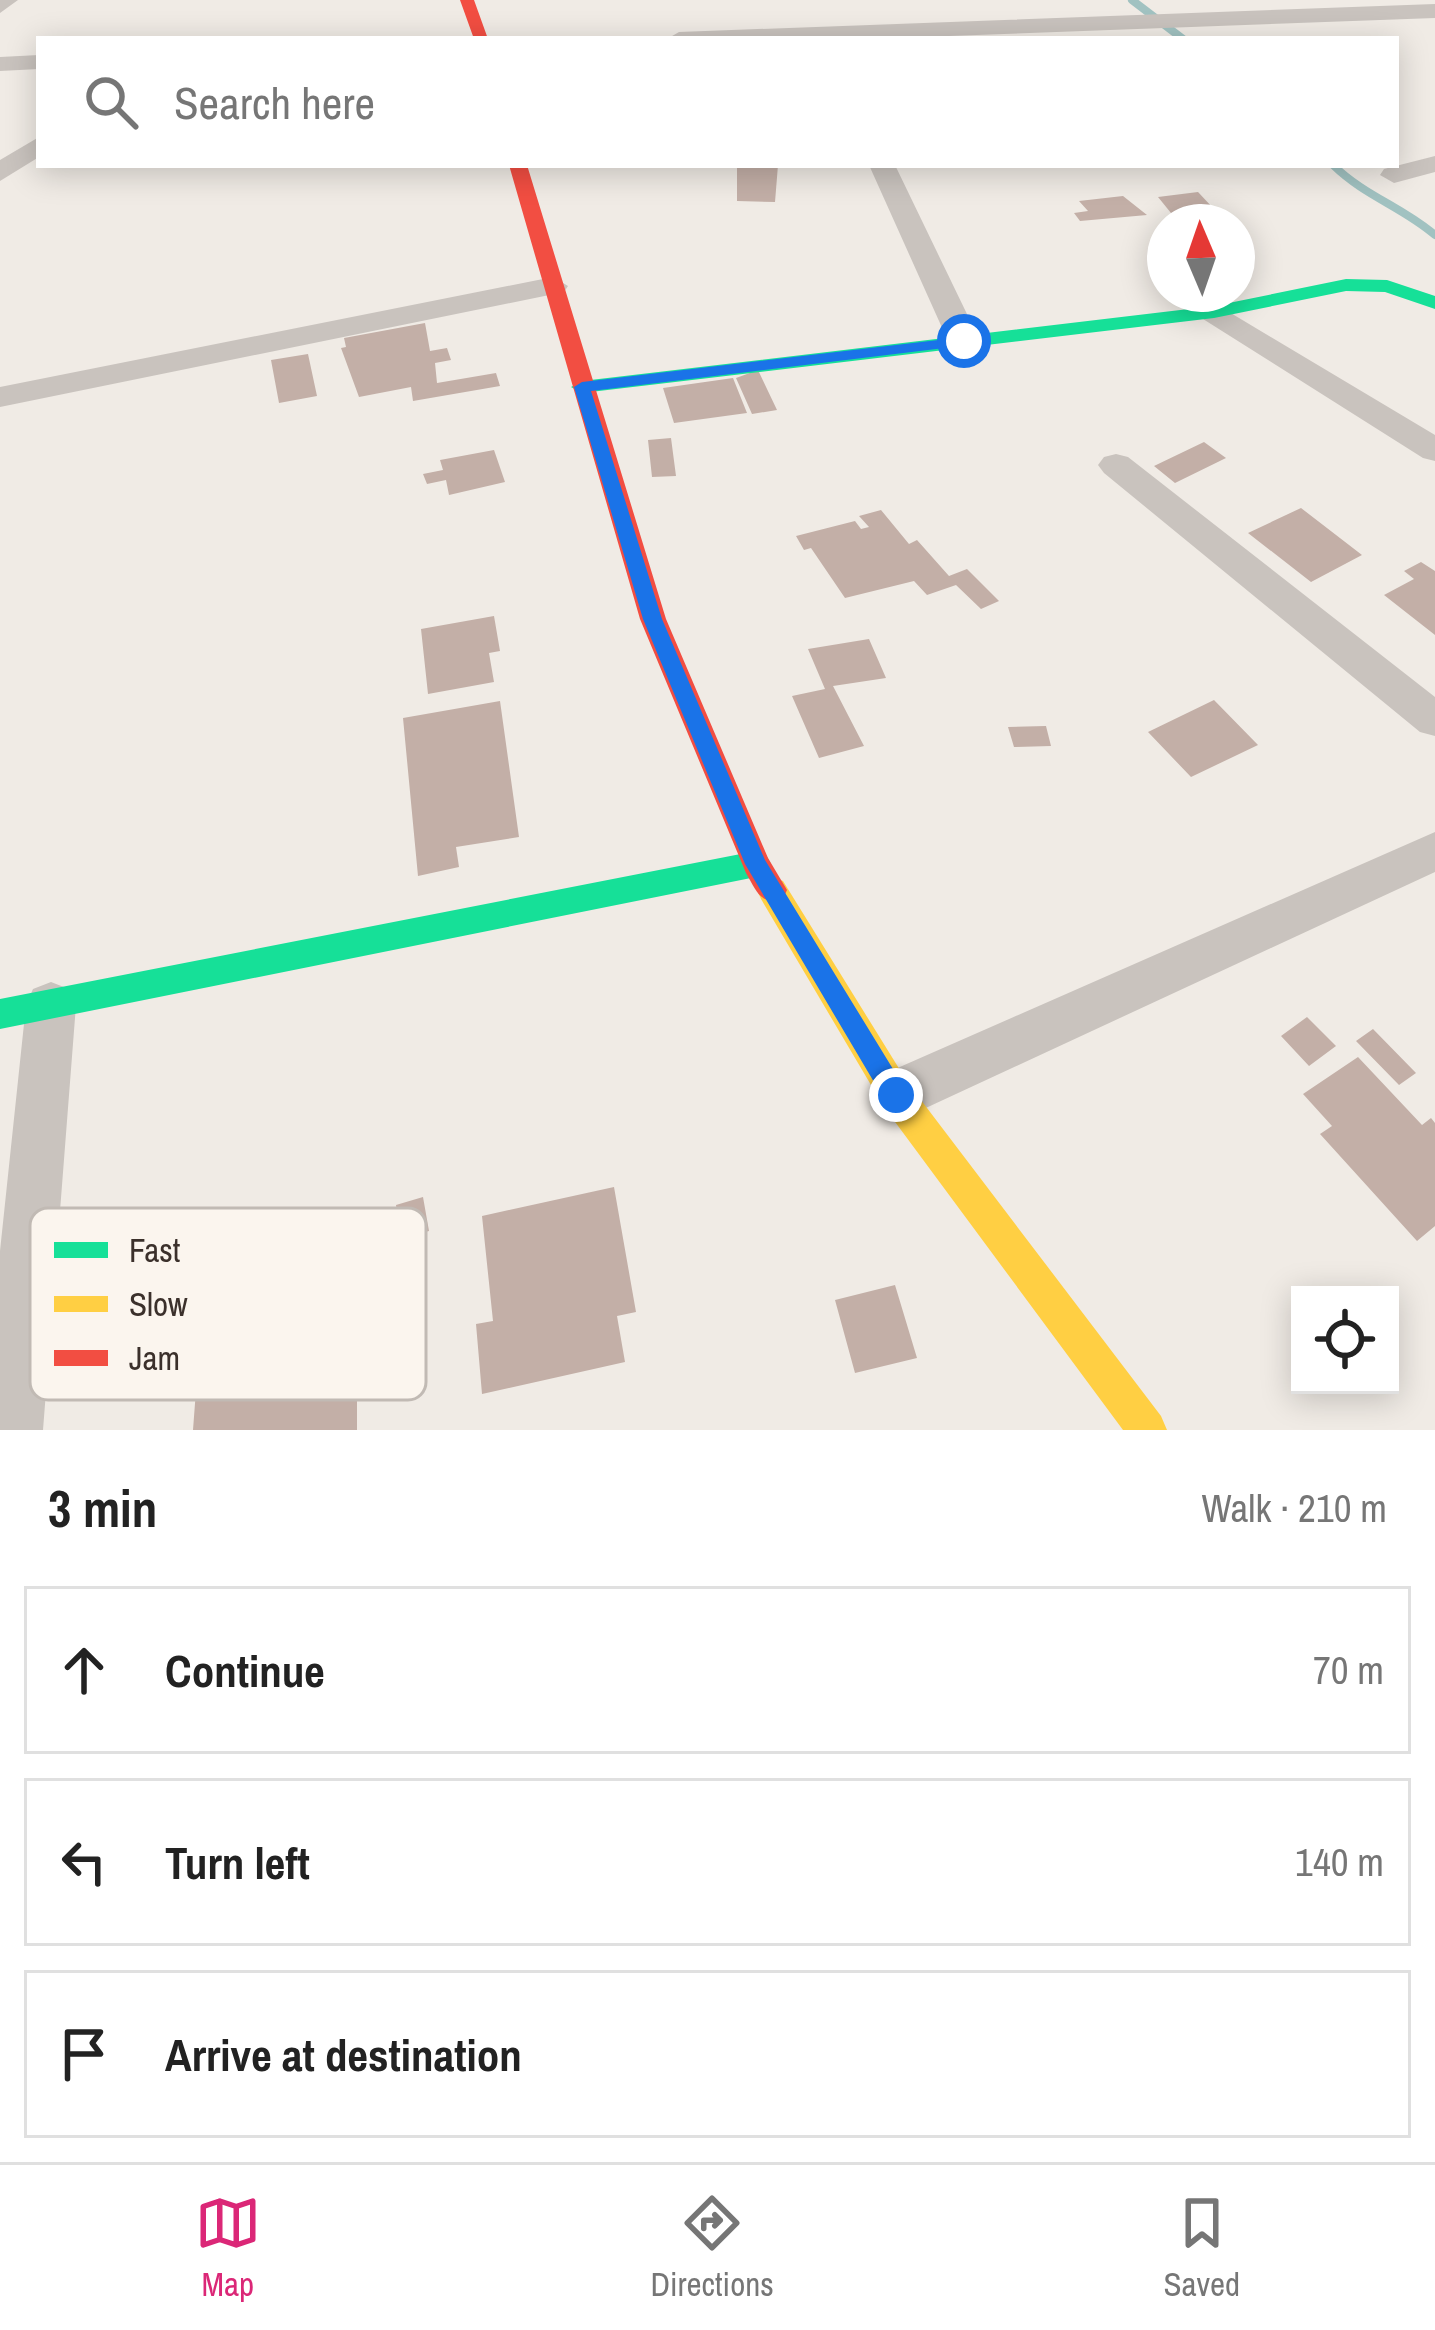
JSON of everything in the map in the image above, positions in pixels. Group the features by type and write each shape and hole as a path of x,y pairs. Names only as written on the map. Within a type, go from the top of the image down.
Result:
{"main road":[{"path":"467,0 480,36"},
{"path":"519,168 652,619 756,864 896,1095 1148,1430"},
{"path":"1255,304 1346,285 1387,286 1435,303"},
{"path":"582,387 1214,312"},
{"path":"26,1010 756,864"}],"street":[{"path":"0,6 7,0"},
{"path":"723,36 1401,6 1435,11"},
{"path":"1401,6 1435,41"},
{"path":"0,64 36,62"},
{"path":"0,173 36,147"},
{"path":"1394,176 1435,164"},
{"path":"883,168 964,341"},
{"path":"0,397 553,286"},
{"path":"1214,312 1435,450"},
{"path":"1116,465 1435,720"},
{"path":"896,1095 1435,851"},
{"path":"12,1430 26,1010"}],"building":[{"path":"737,168 778,168 775,202 737,201"},
{"path":"1198,192 1209,204 1164,204 1158,197"},
{"path":"1123,196 1147,215 1080,221 1074,213 1088,211 1079,201"},
{"path":"425,323 430,351 447,348 451,360 435,363 437,383 496,373 500,386 413,401 411,387 359,397 341,348 346,347 344,338"},
{"path":"308,354 317,396 279,403 271,360"},
{"path":"758,370 777,410 752,414 736,378"},
{"path":"733,378 747,413 674,423 663,388"},
{"path":"671,438 676,476 652,477 648,440"},
{"path":"1204,442 1226,458 1175,483 1154,466"},
{"path":"494,450 505,482 449,495 446,480 427,484 423,474 443,470 440,460"},
{"path":"1301,508 1362,555 1311,582 1248,533"},
{"path":"881,510 909,544 917,540 949,576 967,569 999,601 981,609 956,585 927,595 914,581 845,598 811,548 804,550 796,536 855,521 861,529 869,527 859,516"},
{"path":"1421,562 1435,571 1435,635 1384,595 1414,579 1404,571"},
{"path":"494,616 500,651 489,653 494,682 428,694 421,629"},
{"path":"869,639 886,678 833,686 864,746 819,758 792,696 825,689 808,649"},
{"path":"1214,700 1258,745 1191,777 1148,732"},
{"path":"500,701 519,837 456,847 459,867 418,876 403,718"},
{"path":"1046,726 1051,746 1014,747 1008,727"},
{"path":"1307,1017 1336,1046 1309,1066 1281,1036"},
{"path":"1373,1029 1416,1073 1399,1085 1356,1041"},
{"path":"1358,1057 1422,1125 1431,1118 1435,1123 1435,1226 1417,1241 1320,1134 1332,1126 1303,1094"},
{"path":"614,1187 636,1312 617,1316 625,1362 482,1394 476,1324 493,1321 482,1216"},
{"path":"423,1197 425,1208 396,1208"},
{"path":"895,1285 917,1358 855,1373 835,1300"},
{"path":"195,1400 357,1400 357,1430 193,1430"}],"waterway":[{"path":"1132,0 1179,36"},
{"path":"1337,168 1435,235"}],"traffic: fast":[{"path":"582,387 1214,312 1346,285 1387,286 1435,303"},
{"path":"0,1014 756,864"}],"traffic: slow":[{"path":"772,890 896,1095 1147,1430"}],"traffic: jam":[{"path":"467,0 480,36"},
{"path":"519,168 653,619 756,864 772,890"}],"route":[{"path":"896,1095 756,864 652,619 582,387 964,341"}]}
